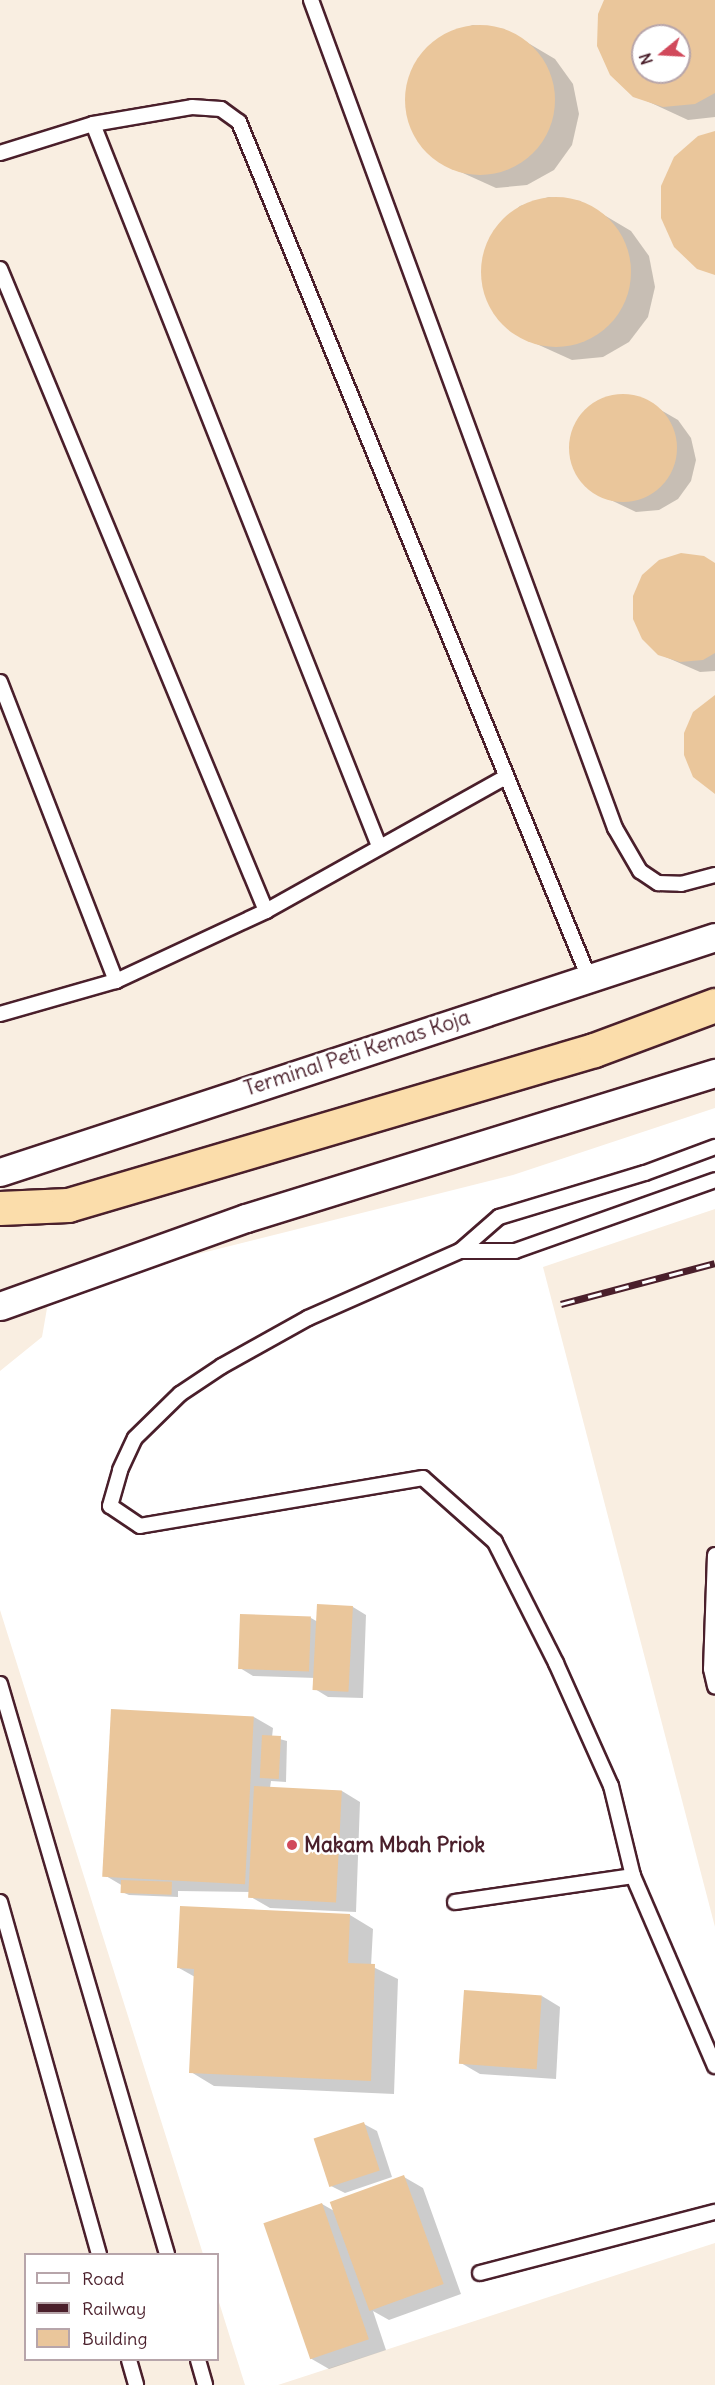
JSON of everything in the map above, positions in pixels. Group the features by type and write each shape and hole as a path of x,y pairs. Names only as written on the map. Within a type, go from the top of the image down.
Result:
{"highway":[{"path":"0,1208 68,1205 594,1050 715,1005"}],"street":[{"name":"Terminal Peti Kemas Koja","path":"0,1172 715,937"},
{"path":"0,1306 246,1218 715,1073"}],"lane":[{"path":"311,0 615,828 640,871 658,883 681,884 715,875"},
{"path":"0,153 93,124 208,106 221,109 242,127 589,978"},
{"path":"93,124 379,846"},
{"path":"0,269 266,911"},
{"path":"0,682 116,981"},
{"path":"0,1014 116,981 266,911 506,777"},
{"path":"715,1147 645,1173 499,1217 460,1251 308,1318 222,1366 180,1394 135,1438 120,1470 110,1506 140,1526 423,1478 495,1542 556,1663 611,1786 633,1876 715,2066"},
{"path":"460,1251 515,1251 715,1180"},
{"path":"715,1555 711,1669 715,1687"},
{"path":"0,1684 167,2253"},
{"path":"455,1902 633,1876"},
{"path":"0,1902 99,2253"},
{"path":"480,2273 715,2212"},
{"path":"129,2361 136,2385"},
{"path":"198,2361 205,2385"}],"shaded area":[{"path":"0,0 715,0 715,1108 513,1175 50,1291 42,1337 0,1371"},
{"path":"715,1209 715,1927 543,1267"},
{"path":"0,1610 203,2253 24,2253 24,2361 219,2361 219,2302 245,2385 0,2385"},
{"path":"715,2243 715,2385 278,2385"}],"building":[{"path":"604,0 715,0 715,93 695,104 663,107 633,97 610,75 597,46 598,14"},
{"path":"480,25 495,26 509,31 533,47 549,71 554,85 554,115 549,129 533,153 509,169 495,174 480,175 465,174 451,169 427,153 411,129 406,115 405,100 406,85 411,71 427,47 451,31 465,26"},
{"path":"715,131 715,275 697,269 674,247 661,218 661,186 674,157 698,136"},
{"path":"556,197 571,198 585,203 609,219 625,243 630,257 630,287 625,301 609,325 585,341 571,346 556,347 541,346 527,341 503,325 487,301 482,287 481,272 482,257 487,243 503,219 527,203 541,198"},
{"path":"623,394 644,398 661,410 673,427 677,448 673,469 661,486 644,498 623,502 602,498 585,486 573,469 569,448 573,427 585,410 602,398"},
{"path":"681,553 704,556 715,563 715,653 703,660 680,662 658,655 642,639 633,619 633,596 642,575 659,560"},
{"path":"715,695 715,794 693,777 684,755 684,733 693,712"},
{"path":"317,1604 353,1606 348,1692 312,1690"},
{"path":"240,1614 311,1616 309,1671 238,1669"},
{"path":"111,1709 254,1716 245,1884 102,1877"},
{"path":"262,1735 281,1736 279,1779 260,1778"},
{"path":"254,1786 342,1791 336,1902 248,1898"},
{"path":"121,1880 172,1882 172,1895 121,1893"},
{"path":"180,1906 350,1914 348,1963 375,1964 371,2081 189,2073 194,1969 177,1968"},
{"path":"464,1990 542,1995 537,2069 459,2064"},
{"path":"364,2122 380,2171 329,2187 314,2138"},
{"path":"404,2175 444,2284 369,2311 330,2202"},
{"path":"322,2203 369,2339 310,2359 263,2223"}],"railway":[{"path":"561,1304 715,1263"}],"place":[{"name":"Makam Mbah Priok","path":"292,1845"}]}
